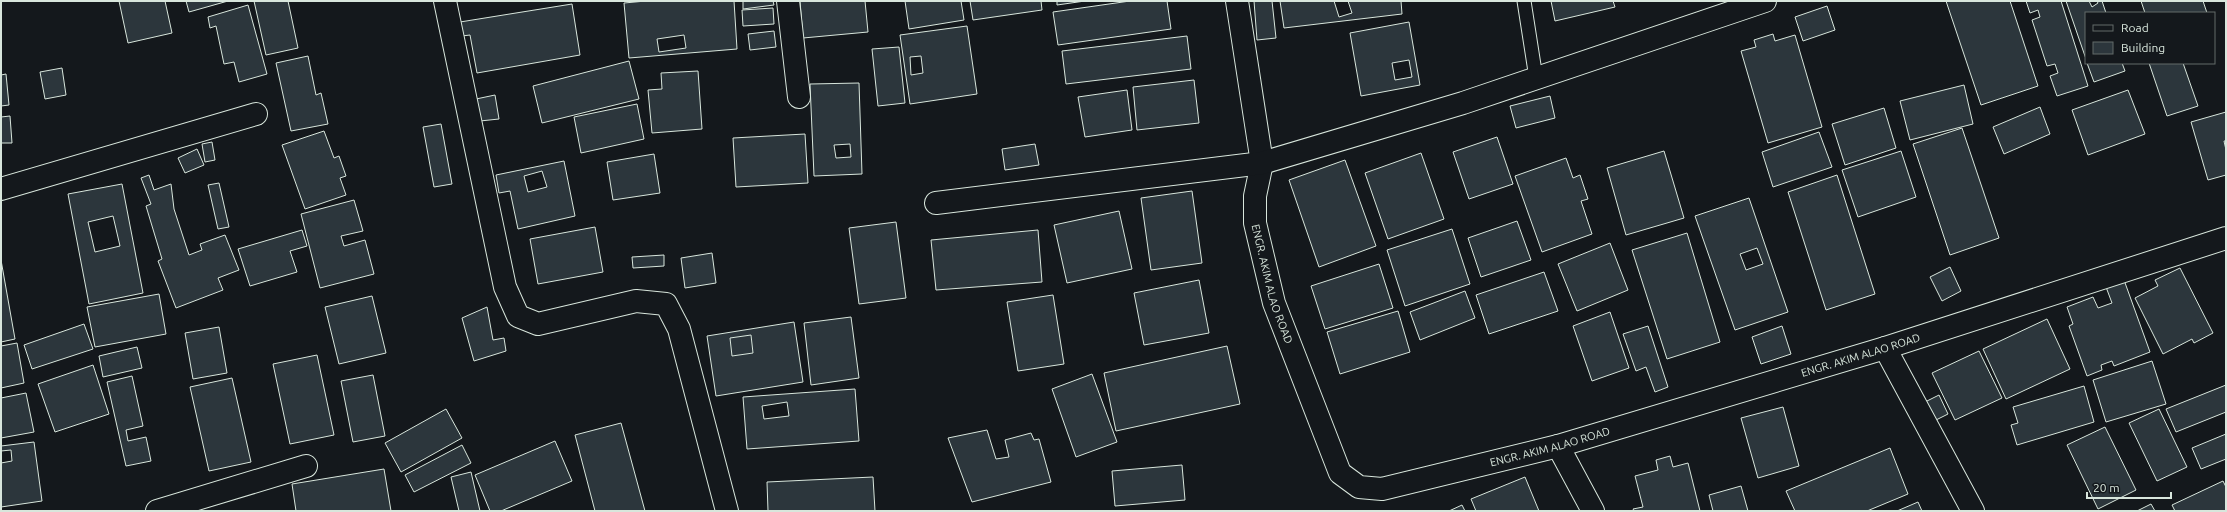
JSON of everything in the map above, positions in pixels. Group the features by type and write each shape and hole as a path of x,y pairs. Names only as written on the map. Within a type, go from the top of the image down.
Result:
{"street":[{"path":"445,1 505,287 518,316 538,324 636,301 666,304 679,329 727,511"},
{"path":"788,1 799,97"},
{"name":"ENGR. AKIM ALAO ROAD","path":"1237,1 1262,163 1255,196 1255,223 1274,303 1340,473 1359,487 1382,489 1558,446 1885,348 2226,238"},
{"path":"936,203 1262,163 1462,103 1765,1"},
{"path":"1,190 256,114"},
{"path":"1885,348 1973,511"},
{"path":"1558,446 1593,511"},
{"path":"157,511 306,466"}],"lane":[{"path":"1524,1 1536,78"}],"building":[{"path":"119,1 165,1 172,33 128,43"},
{"path":"186,1 228,1 189,12"},
{"path":"254,1 288,1 298,48 266,55"},
{"path":"646,1 734,1 737,49 629,58 624,3","holes":["684,35 686,48 659,52 657,39"]},
{"path":"743,1 773,1 774,5 743,9"},
{"path":"800,1 865,1 868,32 803,38"},
{"path":"905,1 961,1 964,20 909,29"},
{"path":"970,1 1041,1 1042,10 973,20"},
{"path":"1057,1 1085,1 1057,5"},
{"path":"1130,1 1167,1 1171,29 1058,45 1053,12"},
{"path":"1254,1 1272,1 1276,38 1257,40"},
{"path":"1280,1 1334,1 1339,17 1352,13 1348,1 1401,1 1402,14 1284,28"},
{"path":"1551,1 1613,1 1615,7 1555,21"},
{"path":"1946,1 2010,1 2038,86 1981,105"},
{"path":"2026,1 2061,1 2088,86 2057,96 2050,76 2058,73 2055,64 2047,66 2032,20 2040,17 2038,10 2030,13"},
{"path":"2066,1 2089,1 2092,7 2098,3 2097,1 2102,1 2106,12 2085,12 2085,56"},
{"path":"2141,1 2203,1 2207,12 2145,12"},
{"path":"572,4 580,55 477,73 470,35 462,36 460,22"},
{"path":"248,5 267,74 239,82 234,62 224,64 216,26 210,28 208,17"},
{"path":"1827,6 1835,30 1803,41 1795,17"},
{"path":"773,8 774,24 743,26 742,10"},
{"path":"1409,22 1420,85 1361,96 1350,33","holes":["1409,60 1412,77 1395,80 1392,63"]},
{"path":"967,26 977,94 910,104 900,35","holes":["921,56 923,73 911,75 910,57"]},
{"path":"774,31 776,47 750,50 748,34"},
{"path":"1773,34 1775,41 1795,35 1822,127 1768,143 1741,51 1756,47 1754,40"},
{"path":"1187,36 1191,69 1066,84 1062,51"},
{"path":"899,47 905,103 878,106 872,49"},
{"path":"308,56 316,95 321,93 328,124 291,131 276,63"},
{"path":"629,61 639,99 542,123 533,86"},
{"path":"2087,64 2122,64 2125,71 2094,82"},
{"path":"2149,64 2183,64 2198,106 2167,116"},
{"path":"62,68 66,95 45,99 40,72"},
{"path":"698,71 702,129 652,133 648,90 662,89 661,73"},
{"path":"6,74 9,105 1,106 1,75"},
{"path":"1194,80 1199,123 1137,130 1133,87"},
{"path":"859,83 862,174 814,176 810,84","holes":["850,144 851,157 836,158 834,145"]},
{"path":"1964,85 1973,124 1910,140 1900,101"},
{"path":"1127,90 1132,130 1085,137 1078,97"},
{"path":"2128,90 2145,134 2088,155 2072,110"},
{"path":"495,95 499,119 480,121 476,99"},
{"path":"1550,96 1555,118 1516,128 1510,106"},
{"path":"637,104 644,139 581,153 574,117"},
{"path":"2040,107 2050,134 2004,154 1993,127"},
{"path":"1884,108 1896,148 1845,165 1832,124"},
{"path":"2226,112 2226,141 2224,141 2226,150 2226,175 2208,180 2191,122"},
{"path":"10,116 12,143 1,143 1,117"},
{"path":"441,124 452,184 434,187 423,127"},
{"path":"1962,128 1999,238 1950,255 1913,144"},
{"path":"324,131 334,158 339,156 346,176 340,178 346,195 305,209 282,145"},
{"path":"1819,132 1832,167 1773,187 1762,152"},
{"path":"805,134 808,183 736,187 733,138"},
{"path":"1497,137 1513,184 1469,199 1453,152"},
{"path":"212,142 215,160 205,162 202,144"},
{"path":"1035,144 1039,165 1005,170 1002,149"},
{"path":"197,149 204,165 185,173 178,158"},
{"path":"1664,151 1684,218 1626,235 1607,168"},
{"path":"1901,151 1916,197 1858,217 1842,170"},
{"path":"1421,153 1444,219 1388,239 1365,173"},
{"path":"654,154 660,193 613,200 607,162"},
{"path":"1566,158 1573,178 1580,175 1588,199 1581,201 1592,234 1542,252 1515,176"},
{"path":"1345,160 1376,246 1319,267 1289,180"},
{"path":"564,161 575,216 518,229 510,191 499,193 496,175","holes":["542,171 547,187 528,192 524,176"]},
{"path":"149,175 154,190 171,184 174,209 189,255 202,250 200,244 225,235 239,270 218,278 223,290 176,308 158,261 162,259 146,206 151,204 141,178"},
{"path":"1837,175 1875,294 1826,310 1788,192"},
{"path":"219,183 229,227 218,229 208,185"},
{"path":"122,184 143,293 89,304 68,194","holes":["113,216 120,246 95,252 88,222"]},
{"path":"1192,191 1202,263 1151,270 1141,198"},
{"path":"1749,198 1788,312 1735,330 1695,216","holes":["1757,248 1763,264 1746,270 1740,254"]},
{"path":"354,200 363,231 341,236 344,246 365,240 374,274 320,288 301,214"},
{"path":"1119,211 1132,269 1067,283 1054,225"},
{"path":"1517,221 1531,260 1481,277 1468,238"},
{"path":"896,222 906,298 859,304 849,228"},
{"path":"595,227 603,272 538,284 530,239"},
{"path":"1452,229 1470,284 1405,306 1387,250"},
{"path":"302,230 307,246 290,251 297,272 250,286 238,249"},
{"path":"1038,230 1042,282 936,290 931,240"},
{"path":"1687,233 1720,342 1667,359 1632,250"},
{"path":"1610,243 1628,290 1577,311 1558,264"},
{"path":"712,253 716,283 685,288 681,258"},
{"path":"664,255 664,266 633,268 632,257"},
{"path":"1,260 15,339 1,342"},
{"path":"1379,264 1393,308 1325,329 1311,286"},
{"path":"1950,267 1961,291 1942,301 1930,277"},
{"path":"2180,268 2213,333 2194,343 2192,339 2163,354 2135,298 2158,286 2155,280"},
{"path":"1544,272 1558,311 1489,334 1476,295"},
{"path":"1199,280 1209,333 1144,345 1134,293"},
{"path":"2124,280 2150,352 2114,366 2112,361 2101,365 2102,370 2087,376 2069,326 2073,324 2067,307 2093,297 2098,308 2112,303 2106,287"},
{"path":"1465,291 1475,318 1420,340 1410,312"},
{"path":"159,294 166,334 95,347 87,307"},
{"path":"1053,295 1064,364 1018,371 1007,302"},
{"path":"372,296 386,353 339,364 325,307"},
{"path":"487,307 493,340 504,338 506,351 474,361 462,318"},
{"path":"1398,311 1410,352 1340,374 1327,332"},
{"path":"1610,312 1629,368 1592,381 1573,326"},
{"path":"851,317 859,378 811,385 804,323"},
{"path":"2047,319 2070,369 2006,399 1983,349"},
{"path":"794,322 803,382 716,396 707,336"},
{"path":"84,324 93,349 32,369 24,345"},
{"path":"1648,326 1668,387 1655,392 1646,367 1636,371 1623,334"},
{"path":"1782,326 1791,354 1761,364 1752,337"},
{"path":"219,327 227,373 193,379 185,333"},
{"path":"751,335 753,353 732,356 730,338"},
{"path":"17,343 24,383 1,388 1,346"},
{"path":"1227,346 1240,404 1116,431 1104,373"},
{"path":"137,347 142,368 103,377 99,356"},
{"path":"1979,351 2002,398 1955,420 1932,373"},
{"path":"317,355 334,435 290,444 273,364"},
{"path":"2152,361 2166,404 2106,422 2093,380"},
{"path":"93,365 109,414 55,432 38,384"},
{"path":"1092,374 1117,442 1076,457 1052,389"},
{"path":"373,375 385,436 353,442 341,381"},
{"path":"132,376 143,426 126,430 128,441 146,437 151,461 126,466 107,382"},
{"path":"232,378 251,462 209,471 190,387"},
{"path":"2226,385 2226,412 2176,432 2166,409"},
{"path":"2084,386 2094,422 2017,445 2011,425 2018,423 2013,407"},
{"path":"855,389 859,441 747,449 743,397","holes":["787,402 789,416 764,419 762,406"]},
{"path":"26,393 34,432 1,438 1,398"},
{"path":"1939,395 1948,414 1934,421 1925,402"},
{"path":"1783,407 1799,466 1758,478 1741,418"},
{"path":"446,409 462,438 401,472 385,443"},
{"path":"2159,409 2187,467 2157,481 2129,423"},
{"path":"621,423 645,511 595,511 575,435"},
{"path":"2105,427 2136,490 2098,509 2067,445"},
{"path":"987,430 996,459 1009,457 1005,440 1031,433 1034,440 1039,439 1051,482 972,502 948,438"},
{"path":"2226,434 2226,459 2201,469 2192,448"},
{"path":"555,441 572,481 501,511 490,511 475,475"},
{"path":"34,442 42,501 1,507 1,463 12,461 11,450 1,451 1,446"},
{"path":"462,445 471,463 414,492 405,475"},
{"path":"1890,448 1908,494 1867,511 1795,511 1786,491"},
{"path":"1670,456 1673,467 1688,463 1700,511 1634,511 1633,509 1643,507 1635,476 1658,470 1656,460"},
{"path":"1182,465 1185,500 1115,506 1112,471"},
{"path":"384,469 391,511 296,511 292,484"},
{"path":"471,472 480,511 459,511 451,477"},
{"path":"873,477 875,511 768,511 767,482"},
{"path":"1525,477 1539,511 1476,511 1471,499"},
{"path":"2223,481 2226,487 2226,511 2175,511 2172,505"},
{"path":"1741,486 1748,511 1713,511 1709,495"},
{"path":"1918,502 1922,511 1897,511"},
{"path":"2151,504 2155,511 2137,511"},
{"path":"1462,505 1465,511 1449,511"}]}
